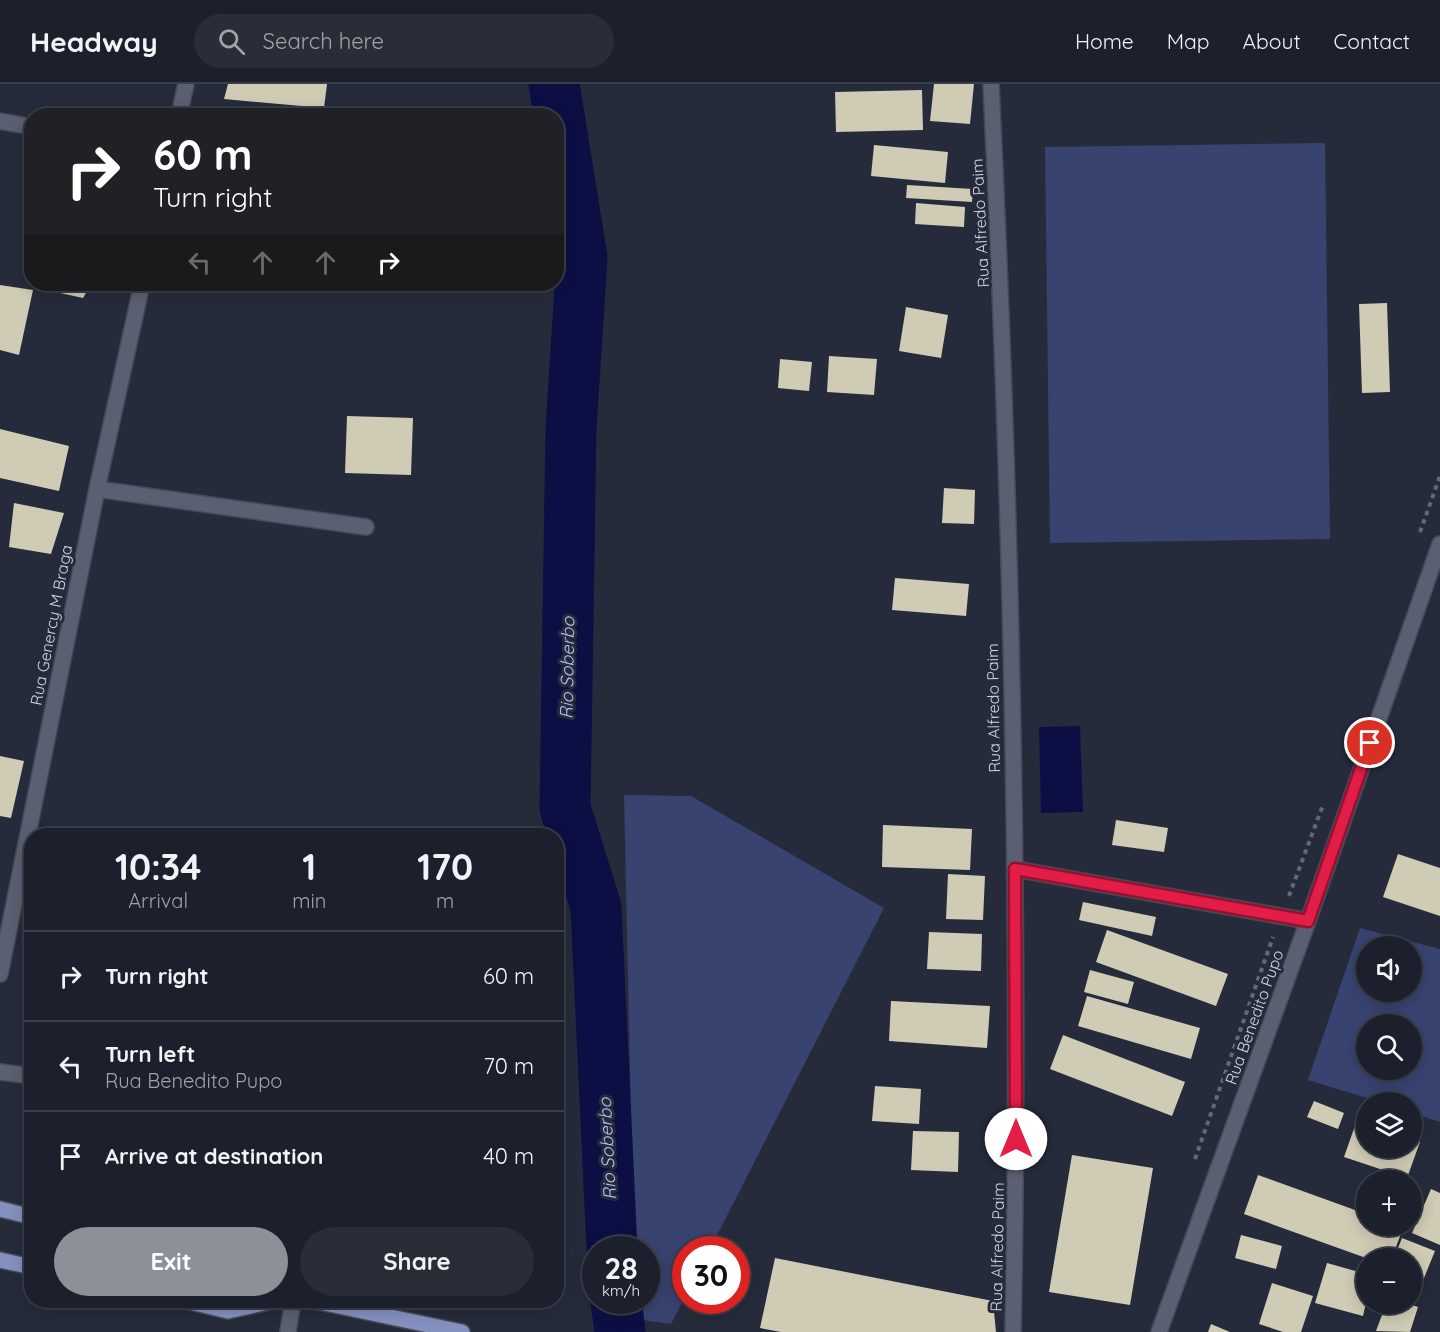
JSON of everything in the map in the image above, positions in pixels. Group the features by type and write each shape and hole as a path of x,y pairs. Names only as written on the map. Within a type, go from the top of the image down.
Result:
{"main road":[{"path":"0,1209 24,1215"},
{"path":"0,1260 24,1265"},
{"path":"215,1308 228,1311 241,1308"},
{"path":"348,1308 462,1332"}],"street":[{"path":"181,108 186,84"},
{"name":"Rua Alfredo Paim","path":"991,84 1004,345 1015,869 1016,1184 1013,1332"},
{"path":"0,121 24,126"},
{"name":"Rua Genercy M Braga","path":"29,828 97,489 140,291"},
{"path":"97,489 366,527"},
{"name":"Rua Benedito Pupo","path":"1159,1332 1308,921 1440,544"},
{"name":"Rua Genercy M Braga","path":"0,974 24,854"},
{"path":"1015,869 1308,921"},
{"path":"0,1072 24,1075"},
{"path":"288,1332 292,1308"}],"shaded area":[{"path":"1325,143 1330,539 1050,543 1045,147"},
{"path":"1080,726 1083,812 1041,813 1039,727"},
{"path":"624,795 691,796 884,908 717,1236 672,1236 672,1314 676,1314 671,1324 636,1319 636,1314 660,1314 660,1236 634,1236"},
{"path":"1360,928 1390,936 1357,936"},
{"path":"1356,940 1356,1002 1422,1002 1422,944 1440,949 1440,1122 1422,1116 1422,1092 1356,1092 1356,1095 1308,1080"}],"building":[{"path":"228,84 327,84 324,108 224,99"},
{"path":"934,84 974,84 970,124 930,121"},
{"path":"922,90 923,130 836,132 835,92"},
{"path":"874,145 948,152 945,183 871,176"},
{"path":"907,185 973,189 972,202 906,198"},
{"path":"916,203 965,207 964,227 915,224"},
{"path":"0,285 33,291 19,355 0,350"},
{"path":"51,291 87,291 83,298"},
{"path":"1387,303 1390,392 1362,393 1359,304"},
{"path":"906,307 948,315 941,358 899,351"},
{"path":"829,356 877,359 874,395 827,392"},
{"path":"780,359 812,362 809,391 778,388"},
{"path":"347,416 413,418 411,475 345,473"},
{"path":"0,429 69,446 59,491 0,478"},
{"path":"944,488 975,490 974,524 942,523"},
{"path":"14,503 64,513 51,554 9,547"},
{"path":"895,578 969,584 966,616 892,610"},
{"path":"0,756 24,761 11,818 0,816"},
{"path":"1116,820 1168,828 1164,852 1112,845"},
{"path":"883,825 972,829 970,870 882,867"},
{"path":"1398,854 1440,868 1440,916 1383,897"},
{"path":"948,874 985,876 983,920 946,919"},
{"path":"1083,902 1156,917 1152,936 1079,920"},
{"path":"1107,930 1228,974 1216,1006 1096,962"},
{"path":"929,932 982,934 981,971 927,969"},
{"path":"1090,970 1134,982 1128,1004 1084,992"},
{"path":"1087,996 1200,1028 1191,1059 1078,1026"},
{"path":"891,1001 990,1006 987,1048 889,1041"},
{"path":"1063,1035 1185,1082 1172,1116 1050,1069"},
{"path":"875,1086 921,1089 919,1124 872,1121"},
{"path":"1314,1101 1344,1113 1338,1129 1307,1117"},
{"path":"1356,1123 1356,1158 1414,1158 1410,1170 1383,1170 1344,1157"},
{"path":"913,1131 959,1132 958,1172 911,1170"},
{"path":"1072,1155 1153,1168 1130,1305 1049,1292"},
{"path":"1258,1175 1356,1210 1356,1236 1400,1236 1396,1248 1356,1248 1356,1254 1244,1214"},
{"path":"1431,1189 1440,1193 1440,1245 1419,1236 1422,1236 1422,1210"},
{"path":"1241,1235 1282,1246 1276,1269 1235,1258"},
{"path":"1402,1238 1435,1251 1422,1283 1422,1248 1398,1248"},
{"path":"775,1258 993,1301 996,1332 781,1332 760,1328"},
{"path":"1327,1263 1356,1271 1356,1314 1363,1314 1363,1316 1315,1303"},
{"path":"1272,1283 1313,1296 1301,1332 1283,1332 1259,1324"},
{"path":"1382,1314 1416,1314 1410,1332 1376,1331"},
{"path":"1211,1324 1230,1332 1208,1332"}],"waterway":[{"name":"Rio Soberbo","path":"554,84 558,108"},
{"name":"Rio Soberbo","path":"564,146 582,258 571,428 565,808 596,907 611,1236"},
{"name":"Rio Soberbo","path":"618,1314 620,1332"}],"route":[{"path":"1016,1139 1015,869 1308,921 1370,743"}]}
